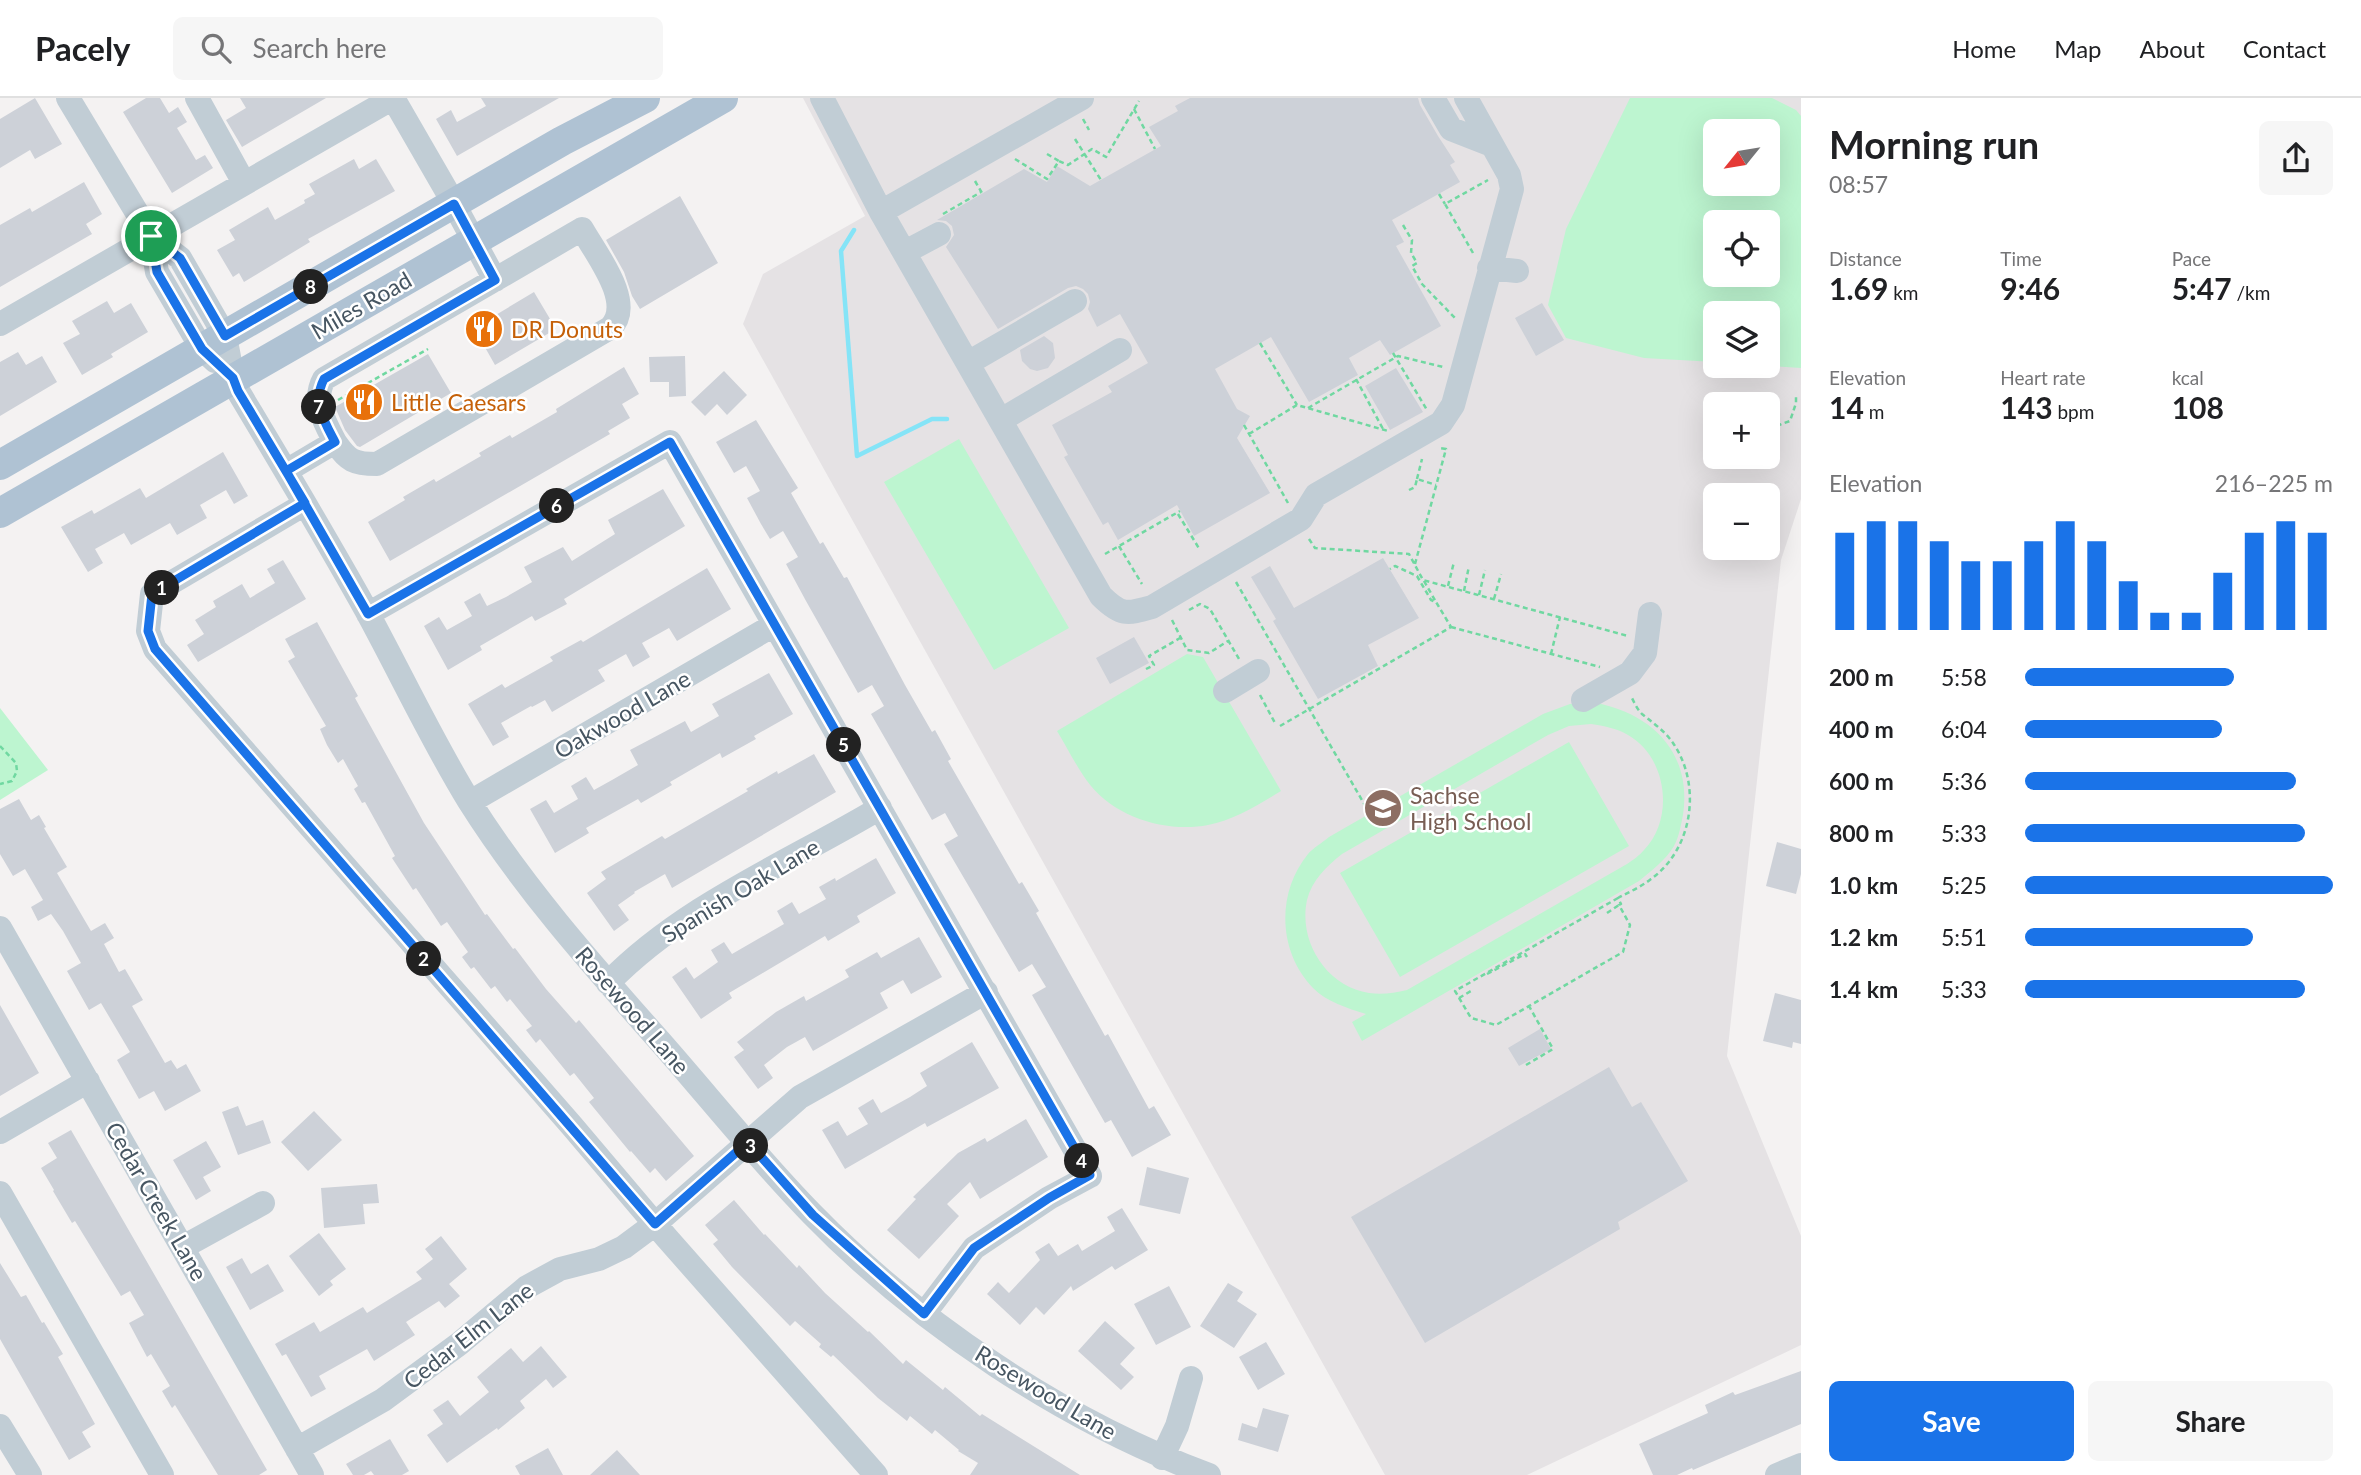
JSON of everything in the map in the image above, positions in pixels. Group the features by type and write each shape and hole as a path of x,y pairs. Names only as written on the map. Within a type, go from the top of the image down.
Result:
{"main road":[{"name":"Miles Road","path":"0,465 562,141 645,98"},
{"name":"Miles Road","path":"0,513 723,100"}],"street":[{"name":"Rosewood Lane","path":"68,98 151,236 180,258 213,343 368,614 421,719 470,802 534,895 813,1215 924,1314 992,1363 1071,1411 1162,1458 1209,1475"},
{"path":"197,98 244,183"},
{"path":"0,324 393,98 495,280"},
{"path":"822,98 881,212 1101,596 1113,608 1128,614 1152,607 1301,519 1316,495 1441,423 1453,405 1482,262 1512,189 1509,175 1466,98"},
{"path":"881,212 1083,98"},
{"path":"1433,98 1451,129 1492,145"},
{"path":"582,229 618,294 618,321 377,464 358,464 342,453 320,410 319,388 324,379 495,280 582,229"},
{"path":"905,253 939,234"},
{"path":"1482,262 1517,271"},
{"path":"968,363 1075,301"},
{"path":"1000,420 1119,350"},
{"path":"286,471 335,442"},
{"path":"368,614 670,442 1090,1175 1049,1198 974,1248 924,1314"},
{"path":"305,503 152,594 148,631 155,649 876,1475"},
{"path":"1583,700 1630,673 1645,653 1650,614"},
{"name":"Oakwood Lane","path":"470,802 774,625"},
{"path":"1225,691 1253,674"},
{"name":"Spanish Oak Lane","path":"608,983 656,940 690,916 880,808"},
{"name":"Cedar Creek Lane","path":"0,928 312,1475"},
{"name":"Cedar Elm Lane","path":"297,1449 383,1400 459,1344 527,1287 560,1269 599,1259 624,1247 655,1224 800,1097 986,992"},
{"path":"0,1132 88,1081"},
{"path":"0,1193 162,1475"},
{"path":"183,1247 263,1203"},
{"path":"1162,1458 1177,1426 1191,1378"},
{"path":"3,1441 30,1475"},
{"path":"1778,1475 1801,1465"}],"path":[{"path":"1047,154 1068,165 1092,149 1106,157 1139,101"},
{"path":"1134,109 1156,149"},
{"path":"1074,139 1101,180"},
{"path":"1012,158 1048,180 1059,161"},
{"path":"1445,204 1497,175"},
{"path":"978,186 982,194"},
{"path":"1439,194 1482,262"},
{"path":"951,201 954,207"},
{"path":"1403,225 1412,240 1411,253 1417,263 1412,266 1422,284 1456,320"},
{"path":"1260,343 1297,405 1394,433"},
{"path":"320,410 428,349"},
{"path":"1308,408 1394,355 1452,369"},
{"path":"1394,355 1431,416"},
{"path":"1356,379 1384,429"},
{"path":"1780,425 1790,421 1796,394"},
{"path":"1249,434 1297,405"},
{"path":"1244,425 1288,502"},
{"path":"1415,564 1446,449 1436,448"},
{"path":"1409,490 1415,487 1423,458"},
{"path":"1417,479 1436,485"},
{"path":"1105,554 1179,512 1200,550"},
{"path":"1309,539 1315,548 1409,554 1451,627 1615,671 1640,712 1672,741 1684,764 1690,795 1688,821 1674,854 1651,880 1618,898 1455,991 1471,1018 1496,1025 1623,951 1630,926 1618,898"},
{"path":"1119,546 1142,584"},
{"path":"1448,586 1454,562"},
{"path":"1390,569 1395,566 1417,576 1431,600 1436,602"},
{"path":"1464,591 1469,566"},
{"path":"1479,595 1485,570"},
{"path":"1494,599 1501,574"},
{"path":"1423,580 1645,640"},
{"path":"1236,582 1370,814"},
{"path":"1188,611 1200,604 1206,606 1253,674 1275,723"},
{"path":"1179,616 1170,621 1187,650 1209,653 1228,641"},
{"path":"1551,654 1560,617"},
{"path":"1280,726 1451,627"},
{"path":"1146,669 1154,665 1149,656 1180,638"},
{"path":"0,746 16,764 17,771 12,781 0,784"},
{"path":"1607,913 1619,905"},
{"path":"1483,975 1491,974 1525,954 1527,957"},
{"path":"1459,999 1471,991"},
{"path":"1526,1065 1553,1049 1529,1006"}],"shaded area":[{"name":"Sachse High School","path":"803,98 1801,98 1801,499 1781,560 1727,1056 1801,1236 1801,1345 1527,1475 1385,1475 743,324 763,274 865,216"}],"green space":[{"path":"1630,98 1772,98 1796,110 1801,116 1801,368 1780,367 1780,301 1703,301 1703,361 1644,358 1566,338 1548,305 1566,229"},
{"path":"959,439 1069,628 994,670 884,482"},
{"path":"1187,654 1203,657 1281,791 1227,820 1208,825 1176,827 1129,815 1102,797 1082,773 1057,731"},
{"path":"1597,703 1617,709 1636,717 1665,741 1675,756 1684,793 1679,835 1671,851 1639,881 1362,1041 1352,1022 1366,1014 1338,1004 1319,993 1301,974 1293,957 1285,922 1286,904 1298,869 1310,852 1329,837 1543,714 1570,704","holes":["1591,724 1628,735 1641,745 1658,773 1663,805 1660,822 1654,837 1640,854 1407,990 1369,993 1340,982 1329,972 1312,946 1305,916 1312,886 1331,863 1342,854 1548,735 1569,726"]},
{"path":"0,708 48,770 0,800"},
{"path":"1569,742 1629,846 1400,977 1340,873"}],"building":[{"path":"35,98 62,144 35,159 30,150 0,168 0,119"},
{"path":"146,98 160,98 169,113 178,107 187,122 177,128 196,160 205,155 213,168 172,193 123,112"},
{"path":"240,98 326,98 242,147 226,120 246,108"},
{"path":"481,98 559,98 457,156 436,119 451,110 457,122 486,106"},
{"path":"1190,98 1418,98 1455,162 1450,165 1460,182 1392,220 1404,242 1396,246 1441,326 1390,355 1380,340 1349,358 1358,375 1309,402 1271,337 1215,369 1237,409 1250,416 1237,438 1270,493 1194,536 1177,505 1118,540 1108,522 1103,525 1064,457 1068,455 1052,425 1112,392 1108,386 1148,363 1120,314 1097,327 1088,309 1088,294 1076,286 1068,288 998,329 946,247 954,235 952,226 946,221 937,220 1024,169 1047,182 1057,166 1090,186 1161,146 1149,127 1178,111 1175,106"},
{"path":"354,159 359,169 376,159 395,191 308,239 310,242 244,282 239,273 233,277 217,250 235,240 229,230 268,207 275,220 305,203 304,200 315,194 309,184"},
{"path":"84,182 102,214 86,224 92,234 0,287 0,225 30,208 32,212"},
{"path":"680,196 718,263 640,309 606,240"},
{"path":"534,292 556,329 495,365 474,328"},
{"path":"107,301 114,313 131,303 148,332 82,375 63,343 80,334 72,321"},
{"path":"1542,303 1564,340 1536,356 1515,318"},
{"path":"1044,336 1053,343 1055,358 1048,368 1037,371 1030,369 1022,361 1020,350"},
{"path":"18,352 26,365 42,356 57,382 0,416 0,362"},
{"path":"428,354 451,393 360,447 357,446 345,430 335,407"},
{"path":"685,356 686,396 669,397 669,382 650,382 649,357"},
{"path":"624,367 639,394 622,404 630,418 608,431 610,434 390,561 368,522 405,500 403,497 434,479 436,482 481,456 479,453 510,435 512,438 557,412 556,409"},
{"path":"1396,368 1423,412 1390,430 1365,386"},
{"path":"724,371 747,395 727,415 717,404 705,416 691,402"},
{"path":"756,420 798,488 791,493 820,544 823,542 844,578 847,577 905,685 951,759 948,761 1019,884 1022,882 1039,911 1036,913 1105,1036 1108,1034 1149,1109 1154,1106 1171,1135 1132,1157 1111,1120 1105,1123 1032,995 1046,987 1032,964 1019,972 944,844 958,836 945,813 932,820 871,714 884,706 872,685 858,693 806,601 786,564 798,557 783,531 770,539 761,524 747,498 760,491 746,466 734,473 716,442"},
{"path":"223,452 248,496 234,504 226,490 200,505 207,518 177,535 170,523 131,545 124,533 95,549 103,563 88,572 61,527 92,510 94,514 140,488 146,498"},
{"path":"663,489 685,526 564,599 567,604 535,621 532,616 480,646 482,650 448,670 424,626 439,617 447,630 472,616 464,602 480,593 487,606 506,597 532,582 524,567 563,547 572,561 615,534 608,520"},
{"path":"1383,558 1419,618 1368,645 1378,666 1318,699 1251,577 1270,566 1294,608"},
{"path":"283,560 306,599 198,662 187,645 204,634 195,620 216,607 213,601 242,584 250,598 275,583 267,569"},
{"path":"707,568 731,609 677,641 669,628 642,643 650,657 633,667 626,654 598,670 605,681 552,712 545,700 501,723 509,737 493,746 468,704 502,684 505,688 553,661 550,657 581,640 583,642"},
{"path":"317,622 358,696 355,698 424,823 485,915 487,914 546,989 576,1023 579,1020 694,1156 666,1181 655,1168 650,1173 630,1152 589,1102 594,1098 574,1073 570,1076 540,1039 536,1043 526,1030 532,1026 510,999 507,1002 495,986 491,989 474,967 471,969 462,957 468,952 447,922 441,926 392,858 395,856 365,802 362,803 354,789 358,786 343,759 338,763 327,745 320,729 326,726 288,661 295,657 285,639"},
{"path":"1134,637 1149,663 1110,684 1096,658"},
{"path":"769,673 793,714 722,758 720,753 670,782 672,785 641,803 638,799 586,828 589,833 555,853 530,809 546,800 554,813 578,799 571,786 586,777 594,790 612,780 638,765 630,750 685,721 691,732 719,716 712,704"},
{"path":"814,754 836,792 672,888 665,874 634,892 618,905 629,920 614,931 587,893 606,879 601,872 662,836 665,839 777,771 778,774"},
{"path":"19,799 31,820 39,815 46,827 44,828 67,867 57,873 91,931 105,923 114,938 104,944 119,972 125,969 143,1000 132,1006 165,1063 171,1060 177,1069 186,1064 201,1091 165,1111 154,1091 139,1099 117,1060 130,1052 101,1003 89,1010 67,971 81,963 63,931 51,914 38,921 31,907 43,900 25,869 13,876 0,854 0,809"},
{"path":"1777,842 1801,849 1801,874 1796,894 1766,886"},
{"path":"876,858 896,893 857,916 860,922 828,941 825,936 729,993 732,998 701,1019 672,977 686,967 694,979 718,962 711,950 724,942 732,954 784,924 777,911 792,902 799,914 826,899 819,887 835,878 836,881"},
{"path":"919,937 942,977 911,994 903,980 880,993 888,1008 813,1051 805,1037 787,1047 764,1065 773,1078 758,1089 734,1057 744,1050 737,1042 776,1012 804,996 806,1001 849,977 845,970 877,952 881,958"},
{"path":"1775,993 1801,1000 1801,1044 1793,1042 1792,1048 1763,1041"},
{"path":"0,1005 39,1073 0,1096"},
{"path":"1540,1029 1551,1049 1519,1066 1508,1048"},
{"path":"972,1042 999,1088 927,1127 925,1123 845,1169 822,1130 838,1121 847,1136 868,1124 858,1108 873,1099 881,1113 910,1097 927,1086 920,1073"},
{"path":"1609,1067 1632,1107 1641,1102 1688,1181 1618,1222 1620,1229 1425,1343 1351,1217"},
{"path":"238,1106 246,1126 263,1120 271,1143 238,1155 222,1112"},
{"path":"314,1111 342,1140 308,1171 281,1142"},
{"path":"1026,1119 1048,1157 980,1199 970,1182 947,1204 959,1216 919,1259 887,1230 916,1199 913,1197 958,1153 985,1138 987,1142"},
{"path":"71,1130 267,1470 259,1475 218,1475 175,1405 172,1408 162,1391 170,1386 151,1354 147,1357 129,1323 144,1315 130,1291 121,1296 75,1221 72,1223 53,1191 41,1168 57,1158 48,1143"},
{"path":"206,1141 221,1167 203,1177 211,1191 196,1200 173,1160"},
{"path":"1147,1167 1189,1178 1180,1214 1139,1205"},
{"path":"377,1184 379,1203 363,1204 365,1224 324,1228 321,1188"},
{"path":"734,1200 797,1268 799,1265 825,1293 903,1364 906,1360 980,1416 982,1414 1080,1475 970,1475 978,1463 958,1451 935,1430 932,1434 910,1416 907,1421 878,1398 833,1355 831,1357 819,1347 821,1344 795,1321 790,1326 732,1267 713,1244 718,1240 705,1225"},
{"path":"1122,1208 1148,1250 1115,1270 1112,1266 1073,1291 1071,1286 1044,1315 1036,1307 1020,1325 987,1294 998,1282 1009,1293 1040,1260 1035,1252 1049,1243 1058,1256 1078,1244 1082,1251 1115,1231 1107,1217"},
{"path":"319,1233 346,1269 330,1281 333,1285 319,1296 289,1256"},
{"path":"441,1236 467,1269 449,1284 460,1296 445,1308 439,1301 406,1322 415,1335 374,1361 367,1349 319,1376 326,1389 311,1397 286,1354 282,1356 275,1344 314,1322 320,1332 363,1307 367,1313 422,1279 416,1272 433,1259 425,1249"},
{"path":"242,1258 251,1274 268,1264 284,1291 250,1310 226,1267"},
{"path":"0,1263 21,1297 26,1295 63,1354 58,1357 95,1424 82,1432 91,1447 69,1460 0,1339"},
{"path":"1228,1283 1243,1292 1237,1301 1257,1314 1234,1348 1200,1326"},
{"path":"1169,1286 1191,1327 1156,1345 1134,1304"},
{"path":"1105,1321 1135,1348 1120,1364 1134,1377 1121,1390 1078,1351"},
{"path":"1266,1342 1285,1374 1258,1390 1239,1357"},
{"path":"541,1346 567,1377 553,1388 546,1379 520,1401 525,1408 498,1430 497,1428 447,1463 427,1435 443,1424 433,1410 448,1400 460,1416 489,1392 477,1377 511,1348 523,1362"},
{"path":"1801,1371 1801,1424 1693,1470 1692,1468 1677,1475 1653,1475 1639,1444 1708,1413 1705,1405 1733,1392 1735,1395"},
{"path":"1263,1408 1289,1415 1278,1452 1238,1440 1242,1423 1257,1428"},
{"path":"390,1439 409,1471 402,1475 374,1475 371,1471 364,1475 353,1475 346,1464"},
{"path":"548,1448 563,1475 520,1475 515,1466"},
{"path":"617,1450 640,1475 590,1475"}],"waterway":[{"path":"854,230 841,251 857,456 932,419 947,419"}],"place":[{"name":"DR Donuts","path":"484,329"},
{"name":"Little Caesars","path":"364,402"},
{"name":"Sachse High School","path":"1383,808"}],"route":[{"path":"151,236 157,272 202,349 233,378 238,391 305,503 152,594 148,631 155,649 655,1224 748,1142 813,1215 924,1314 974,1248 1014,1220 1090,1175 670,442 368,614 305,503 286,471 335,442 318,402 319,388 324,379 495,280 454,204 225,336 180,258 151,236"}]}
